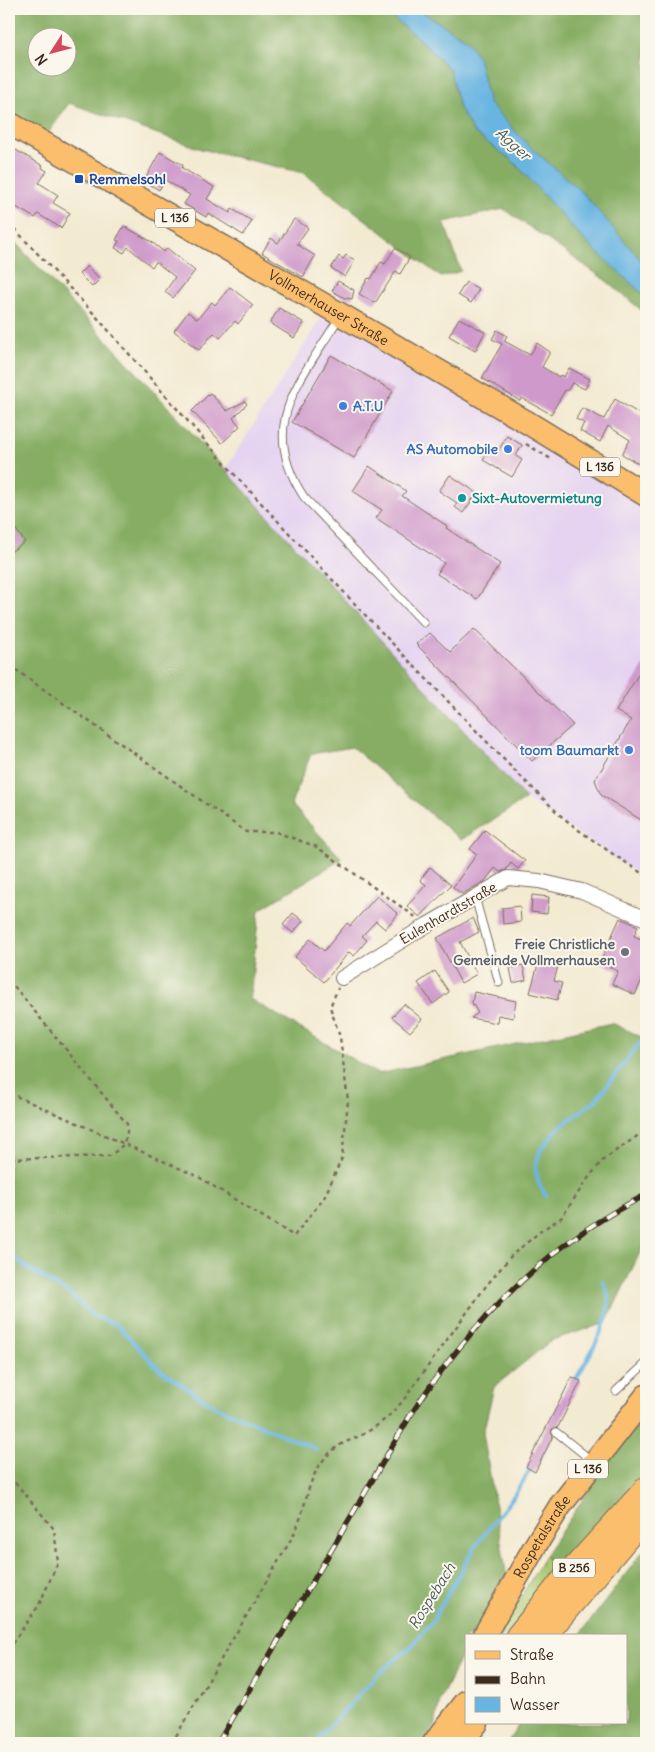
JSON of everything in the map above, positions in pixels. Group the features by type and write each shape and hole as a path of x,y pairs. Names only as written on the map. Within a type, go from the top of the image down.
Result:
{"highway":[{"name":"B 256","path":"520,1634 561,1584 646,1489"},
{"name":"B 256","path":"546,1634 646,1515"}],"main road":[{"name":"Vollmerhauser Straße","path":"9,123 525,421 646,495"},
{"name":"Rospetalstraße","path":"485,1634 560,1506 646,1396"},
{"path":"434,1743 465,1703"}],"street":[{"name":"Eulenhardtstraße","path":"342,978 427,925 508,878 539,881 582,891 646,919"}],"lane":[{"path":"341,315 297,384 288,403 284,419 284,451 288,467 294,482 304,497 424,623"},
{"path":"475,897 499,983"},
{"path":"616,1392 646,1363"},
{"path":"556,1432 594,1462"}],"path":[{"path":"608,9 618,13 646,11"},
{"path":"9,223 95,315 235,475 368,618 513,769 567,820 646,876"},
{"path":"9,665 246,832 276,832 317,848 427,925"},
{"path":"9,1093 123,1145 197,1176 294,1236 324,1198 342,1158 348,1102 340,1037 330,1007 342,978"},
{"path":"9,980 127,1124 127,1134 123,1145 110,1156 9,1159"},
{"path":"172,1743 289,1543 299,1522 311,1480 322,1462 340,1446 367,1432 386,1418 402,1402 486,1286 512,1255 542,1230 561,1218 589,1177 604,1159 646,1130"},
{"path":"9,1477 20,1487 54,1529 58,1562 40,1604 9,1648"}],"shaded area":[{"path":"332,301 646,489 646,879 526,799 225,470"}],"green space":[{"path":"9,9 646,9 646,314 604,279 504,209 444,222 461,271 441,277 304,173 201,149 69,103 47,135 9,112"},
{"path":"9,236 116,350 526,799 461,840 352,747 311,754 291,804 342,859 259,910 250,999 378,1074 612,1023 646,1039 646,1240 606,1323 552,1340 494,1387 483,1433 507,1578 473,1634 465,1634 465,1648 440,1700 435,1726 425,1743 9,1743"},
{"path":"646,1414 646,1477 563,1568 551,1565 547,1560 546,1554 614,1453"},
{"path":"646,1547 646,1743 507,1743 519,1724 628,1724 628,1634 581,1634"},
{"path":"546,1554 547,1560 563,1568 512,1634 499,1634"}],"water":[{"name":"Agger","path":"383,9 417,9 467,40 478,57 489,103 528,145 583,193 646,266 646,297 585,241 512,160 474,133 459,108 450,70 419,39"}],"building":[{"path":"9,146 43,166 42,168 47,171 39,183 58,195 53,203 70,213 61,228 38,214 35,218 9,203"},
{"path":"160,152 183,165 182,168 214,187 207,199 230,213 232,209 252,221 243,235 208,213 206,217 184,204 190,195 165,180 159,190 144,181"},
{"path":"294,219 308,228 297,244 315,256 303,277 262,253 271,238 278,243"},
{"path":"124,226 152,242 164,252 167,248 195,271 173,298 165,292 175,277 156,262 152,267 128,247 124,253 115,248 119,241 116,240"},
{"path":"395,248 410,257 400,274 396,271 375,303 359,294 368,278 371,279 381,262 385,264"},
{"path":"346,255 355,260 345,277 331,268 339,256 343,259"},
{"path":"87,266 100,279 92,287 79,274"},
{"path":"338,281 354,290 352,299 345,298 332,291"},
{"path":"466,282 479,289 471,303 458,295"},
{"path":"230,287 253,305 238,324 235,321 220,338 214,333 199,350 174,331 188,312 197,319 212,302 215,305"},
{"path":"279,308 304,323 294,338 270,323"},
{"path":"459,318 485,332 475,351 449,336"},
{"path":"497,330 507,336 504,341 530,355 537,343 550,352 542,367 559,377 560,375 564,377 569,368 590,379 585,389 572,383 567,391 565,390 551,414 522,398 520,401 482,378 502,344 492,339"},
{"name":"A.T.U","path":"331,355 393,391 354,458 292,422"},
{"path":"210,393 227,411 245,401 247,404 233,418 240,426 222,443 192,411"},
{"path":"615,399 646,418 646,459 642,466 622,454 630,440 608,426 600,442 580,431 584,423 576,419 582,408 604,419"},
{"path":"507,436 522,445 516,456 522,460 512,477 483,460 488,451 496,455"},
{"path":"369,466 406,491 402,496 500,564 477,599 437,574 444,563 376,518 382,510 353,491"},
{"name":"Sixt-Autovermietung","path":"450,475 477,493 463,513 455,507 457,503 439,491"},
{"path":"9,520 25,542 9,553"},
{"path":"474,629 573,725 532,761 416,644 430,633 450,652"},
{"name":"toom Baumarkt","path":"646,662 646,823 601,795 595,780 631,720 616,711"},
{"path":"485,830 525,861 518,869 511,863 506,870 500,872 495,868 485,881 462,894 453,887 477,854 470,849"},
{"path":"430,867 451,885 420,917 407,906 426,885 420,880"},
{"path":"532,895 549,897 547,914 531,912"},
{"path":"377,896 398,914 385,929 376,921 362,936 367,940 354,956 349,952 324,982 295,957 310,939 324,951 347,923 350,926"},
{"path":"520,906 521,922 503,924 502,908"},
{"path":"293,913 303,921 293,933 283,925"},
{"path":"473,918 479,932 460,942 477,974 461,983 437,938"},
{"name":"Freie Christliche Gemeinde Vollmerhausen","path":"620,918 638,926 634,936 646,941 646,971 635,995 612,984 618,971 600,962"},
{"path":"539,961 558,966 554,981 562,983 557,1000 530,993"},
{"path":"523,965 526,980 513,983 510,968"},
{"path":"435,971 449,992 433,1004 418,983"},
{"path":"474,992 516,1001 513,1018 498,1015 497,1023 471,1018 478,1013 472,1003"},
{"path":"404,1004 422,1019 410,1032 392,1017"},
{"path":"572,1377 581,1381 558,1427 552,1429 551,1433 553,1436 535,1472 526,1467"}],"waterway":[{"name":"Rospebach","path":"546,1196 539,1184 535,1168 540,1151 557,1129 596,1100 646,1035"},
{"path":"9,1253 29,1269 70,1294 93,1316 117,1325 160,1370 214,1406 316,1449"},
{"name":"Rospebach","path":"576,1379 603,1327 608,1306 608,1296 603,1281"},
{"name":"Rospebach","path":"317,1743 321,1736 378,1674 412,1646 432,1622 474,1548 513,1497 530,1470"}],"railway":[{"path":"218,1743 410,1416 458,1349 513,1289 543,1262 575,1237 646,1195"}],"place":[{"name":"Remmelsohl","path":"79,179"},
{"name":"A.T.U","path":"343,406"},
{"name":"AS Automobile","path":"508,449"},
{"name":"Sixt-Autovermietung","path":"462,498"},
{"name":"toom Baumarkt","path":"629,750"},
{"name":"Freie Christliche Gemeinde Vollmerhausen","path":"625,952"}]}
